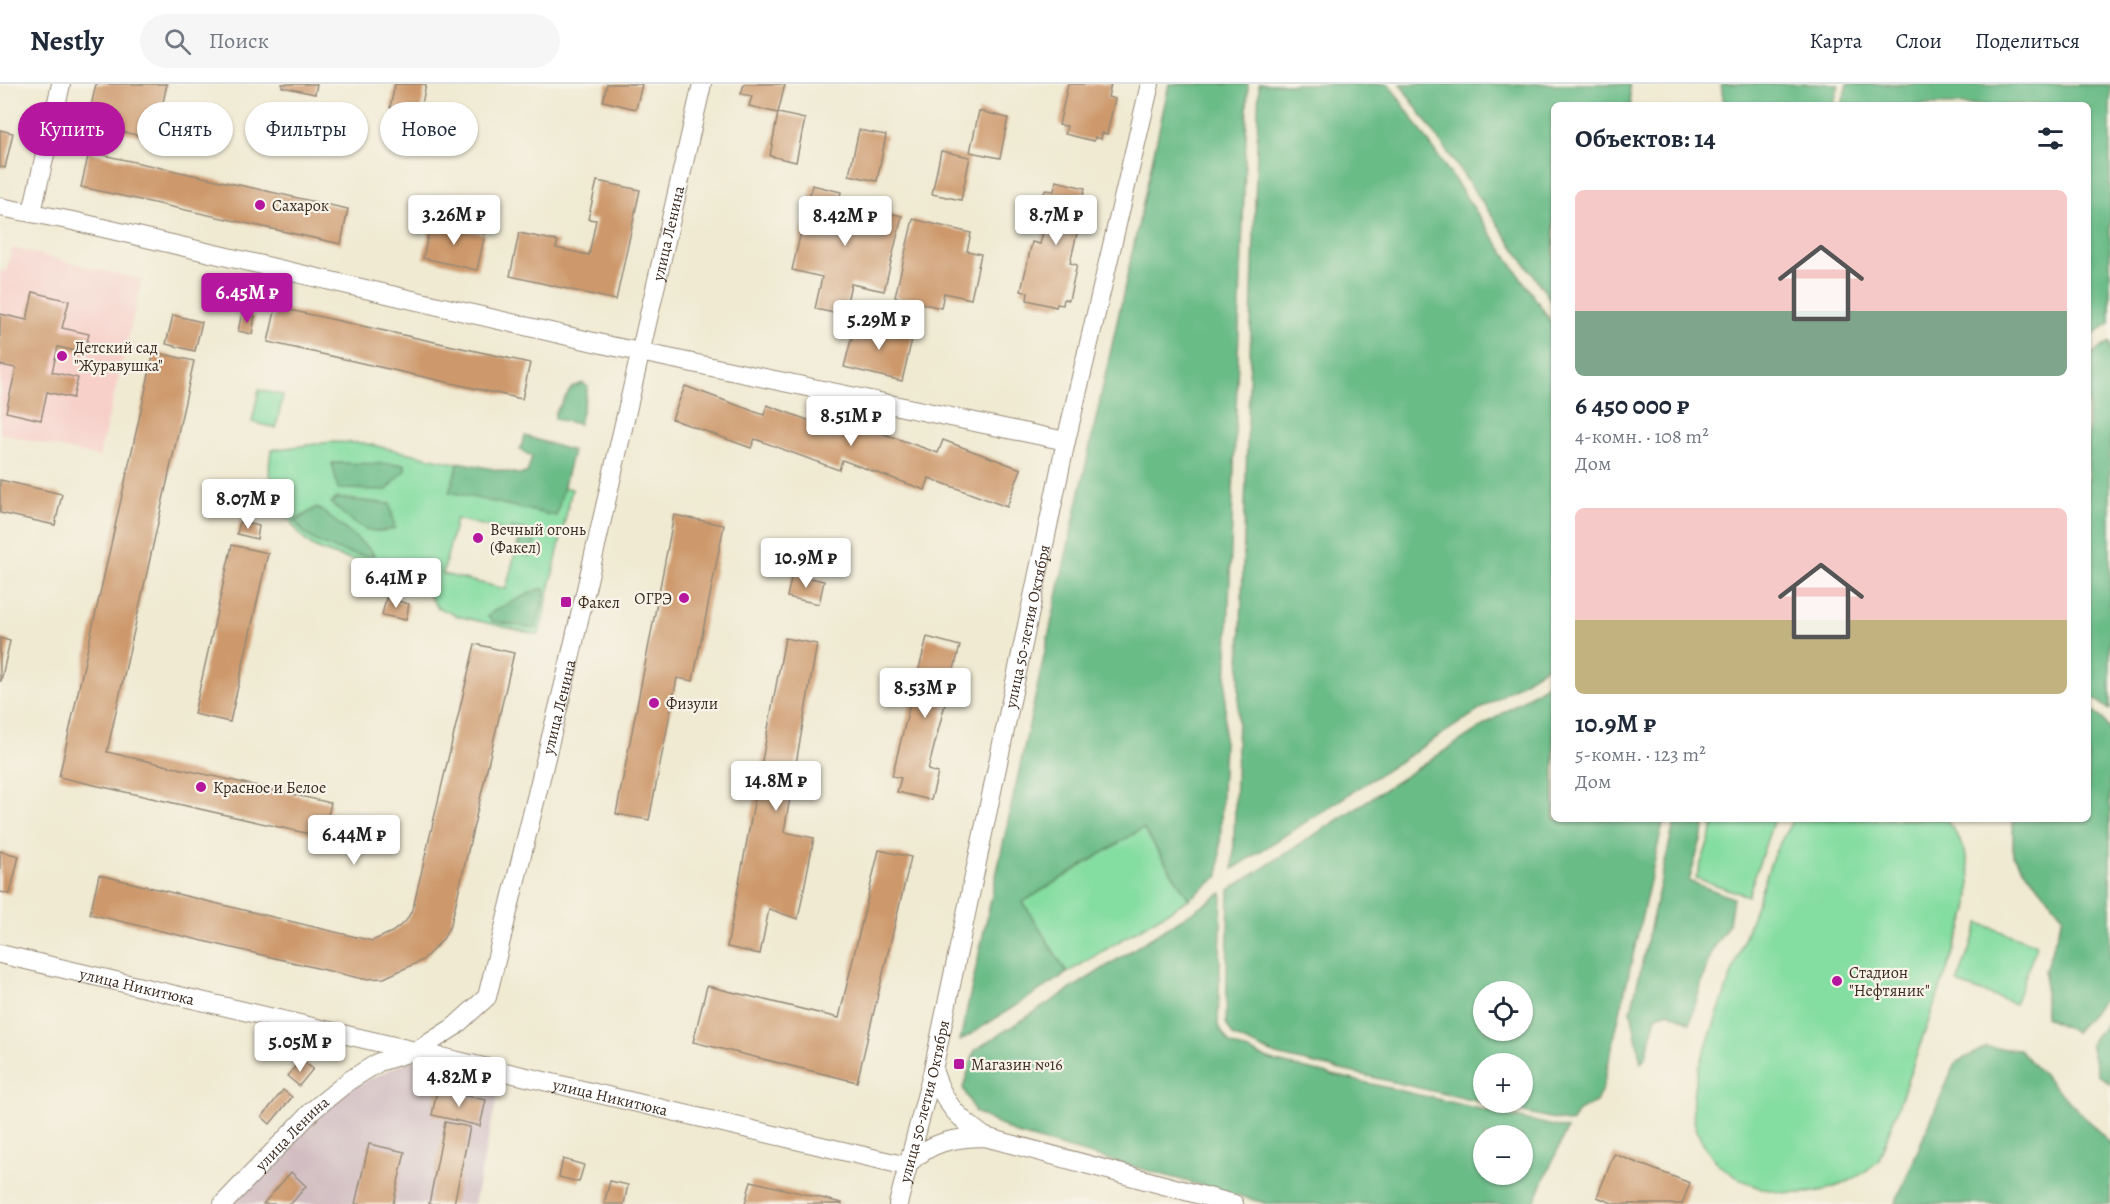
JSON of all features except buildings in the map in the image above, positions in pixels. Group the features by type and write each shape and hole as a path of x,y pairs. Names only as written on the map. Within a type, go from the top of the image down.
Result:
{"street":[{"path":"32,212 61,84"},
{"name":"улица Ленина","path":"223,1204 313,1110 350,1080 379,1062 418,1050 454,1027 487,997 567,672 702,84"},
{"name":"улица 50-летия Октября","path":"898,1204 933,1070 1066,441 1150,84"},
{"path":"0,207 32,212 640,352 1066,441"},
{"name":"улица Никитюка","path":"0,954 907,1166"},
{"path":"933,1070 942,1096 958,1118 986,1137"},
{"path":"907,1166 924,1149 956,1137 986,1137 1234,1204"}],"shaded area":[{"name":"Детский сад \"Журавушка\"","path":"12,248 142,280 99,457 0,433 0,270 6,271"},
{"path":"410,1060 501,1080 474,1204 229,1204 336,1095"}],"green space":[{"path":"1169,84 1248,84 1219,876 1189,899 1143,828 1023,902 1067,973 960,1041"},
{"path":"1259,84 1389,84 1551,322 1551,664 1233,869"},
{"path":"1400,84 1629,84 1631,102 1551,102 1551,301"},
{"path":"1721,84 1839,84 1835,102 1724,102"},
{"path":"1847,84 2110,85 2110,323 2091,335 2091,102 1843,102"},
{"path":"2110,342 2110,710 2091,696 2091,354"},
{"path":"583,383 588,387 579,424 555,419 555,413 572,387"},
{"path":"259,390 283,395 276,428 252,422"},
{"path":"525,436 573,451 556,516 449,492 459,462 518,474 527,473 532,457 520,449"},
{"path":"331,442 363,443 572,489 539,635 457,616 437,607 410,569 349,559 314,547 307,542 287,516 272,486 269,475 271,450","holes":["456,519 520,534 506,589 443,574"]},
{"path":"332,463 405,464 405,470 387,490 338,489"},
{"path":"337,498 390,504 395,528 376,531 360,526 331,503"},
{"path":"317,507 371,550 374,555 359,555 339,550 307,535 295,521"},
{"path":"511,526 536,533 532,556 523,555 519,545 520,534 511,532"},
{"path":"539,589 544,589 545,595 536,629 492,621 488,617 493,611"},
{"path":"1551,682 1551,822 1663,822 1603,1087 1596,1102 1578,1111 1571,1123 1528,1113 1533,1113 1533,1053 1473,1053 1473,1100 1276,1055 1233,1036 1226,1023 1229,890"},
{"path":"2091,710 2103,719 2110,731 2110,993 2075,1032 2045,1017 2045,970 2063,916 2013,855 2013,822 2091,822"},
{"path":"1674,822 1706,822 1689,881 1733,898 1729,924 1710,954 1690,1023 1669,1012 1656,1016 1646,1056 1641,1063 1631,1011"},
{"path":"1715,822 1773,822 1748,896 1696,878"},
{"name":"Стадион \"Нефтяник\"","path":"1791,822 1948,822 1960,840 1969,873 1968,911 1879,1160 1861,1174 1841,1185 1819,1191 1798,1193 1776,1191 1754,1186 1734,1176 1716,1162 1704,1145 1694,1120 1694,1088 1700,1064 1774,854"},
{"path":"1143,828 1189,899 1067,973 1022,902"},
{"path":"1222,893 1218,1026 1230,1044 1276,1062 1473,1107 1473,1113 1498,1113 1567,1129 1533,1204 1268,1204 1017,1134 975,1112 963,1088 975,1050"},
{"path":"1979,923 2037,945 2015,1004 1957,983"},
{"path":"2110,1018 2110,1084 2098,1074 2090,1044"},
{"path":"1986,1047 2019,1050 2110,1143 2110,1204 1895,1204 1955,1063"}],"place":[{"name":"Сахарок","path":"260,205"},
{"name":"Детский сад \"Журавушка\"","path":"62,356"},
{"name":"Вечный огонь (Факел)","path":"478,538"},
{"name":"ОГРЭ","path":"684,598"},
{"name":"Факел","path":"566,602"},
{"name":"Физули","path":"654,703"},
{"name":"Красное и Белое","path":"201,787"},
{"name":"Стадион \"Нефтяник\"","path":"1837,981"},
{"name":"Магазин №16","path":"959,1064"}]}
